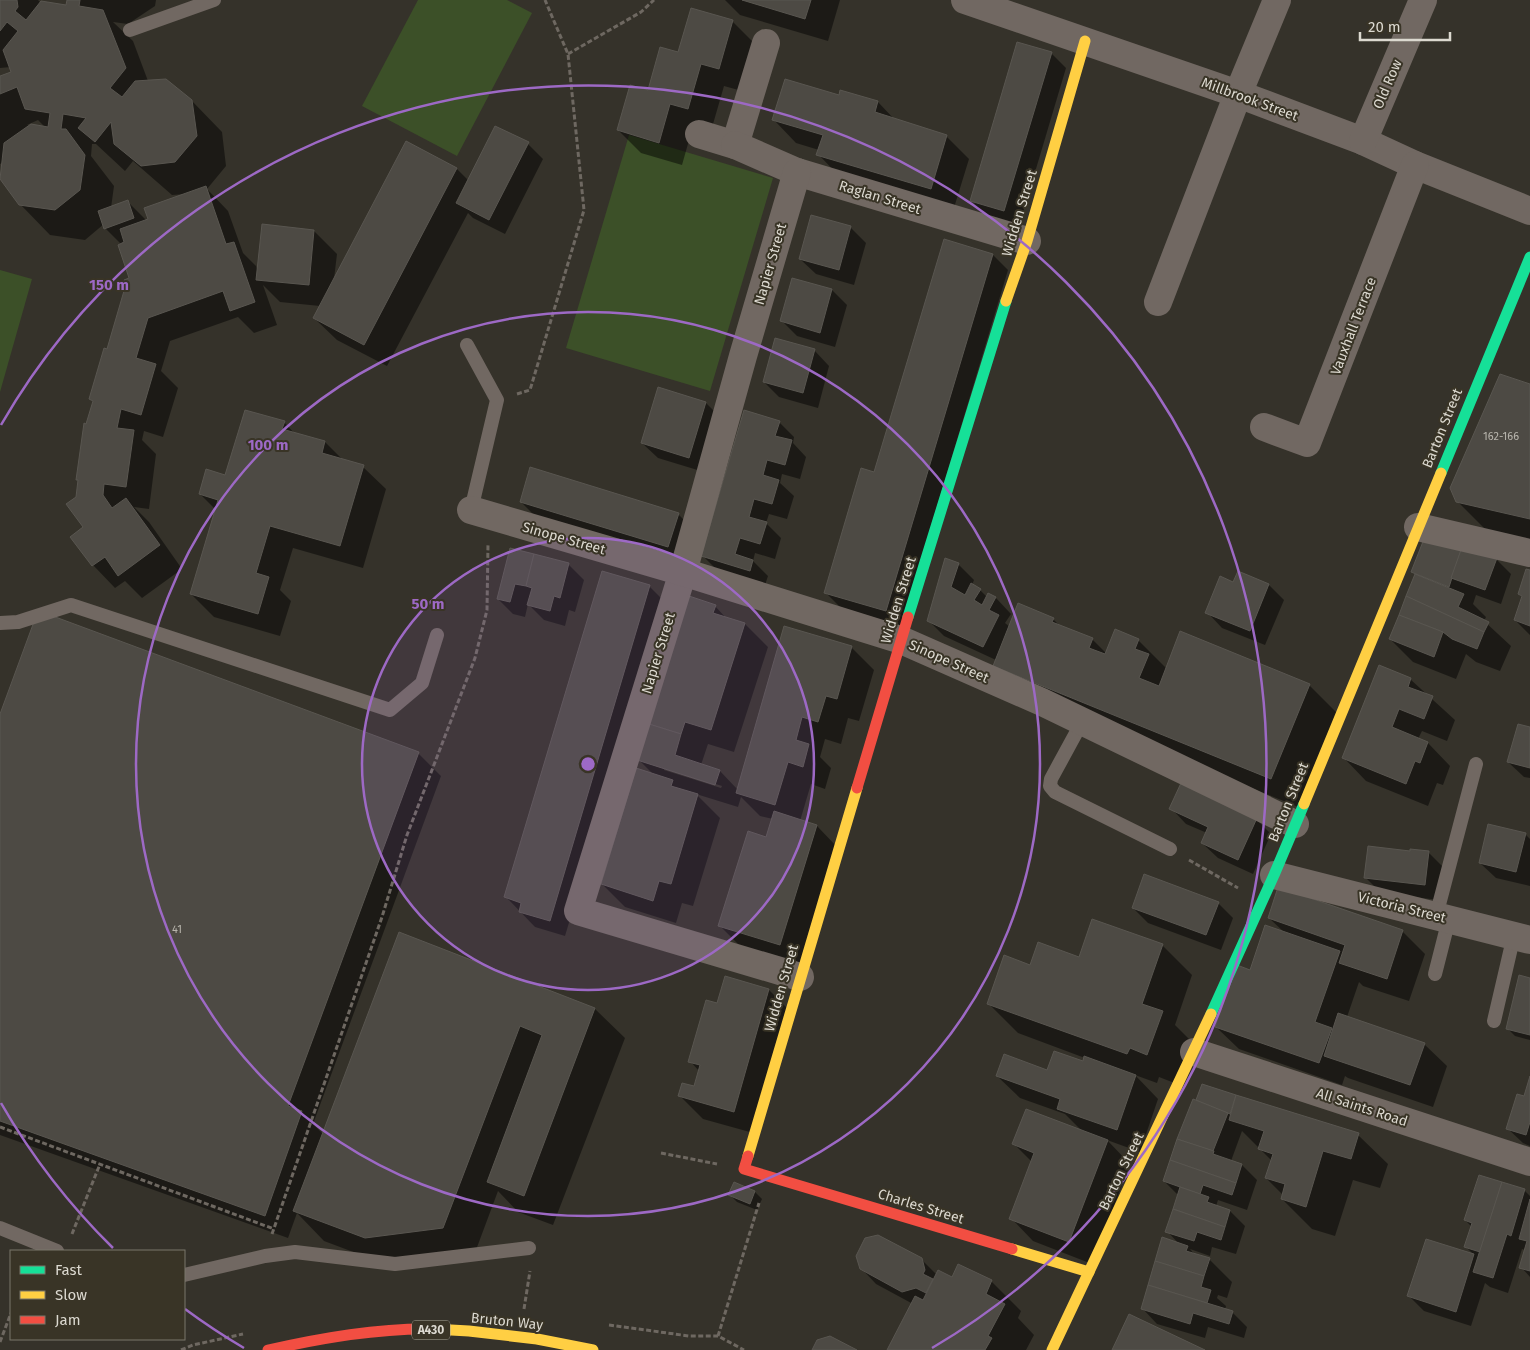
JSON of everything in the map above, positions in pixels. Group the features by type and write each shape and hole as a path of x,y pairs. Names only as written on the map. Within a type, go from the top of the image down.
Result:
{"street":[{"name":"Millbrook Street","path":"965,0 1238,94 1363,141 1416,165 1530,211"},
{"path":"1158,302 1238,94 1277,0"},
{"name":"Old Row","path":"1363,141 1424,0"},
{"name":"Widden Street","path":"744,1169 800,976 1007,296 1028,241 1085,42"},
{"path":"735,145 766,43"},
{"name":"Raglan Street","path":"699,134 735,145 797,172 1028,241"},
{"name":"Vauxhall Terrace","path":"1264,427 1308,443 1416,165"},
{"name":"Napier Street","path":"797,172 743,356 683,572 578,911 800,976"},
{"name":"Barton Street","path":"1052,1350 1194,1052 1274,875 1530,257"},
{"name":"Sinope Street","path":"480,513 683,572 902,640 1082,722 1294,824"},
{"path":"1418,527 1530,553"},
{"name":"Victoria Street","path":"1274,875 1522,938"},
{"name":"All Saints Road","path":"1194,1052 1530,1162"},
{"name":"Charles Street","path":"744,1169 1089,1272"},
{"name":"Bruton Way","path":"268,1350 359,1334 420,1329 492,1334 548,1341 593,1350"}],"lane":[{"path":"130,30 214,0"},
{"path":"467,345 497,400 480,513"},
{"path":"0,623 18,622 71,605 390,710 422,682 437,635"},
{"path":"1082,722 1051,779 1050,786 1055,792 1170,850"},
{"path":"1435,974 1443,918 1476,764"},
{"path":"1494,1021 1522,938"},
{"path":"0,1228 55,1250"},
{"path":"185,1275 265,1256 295,1252 395,1264 528,1248"}],"path":[{"path":"497,400 530,390 584,210 568,54 545,0"},
{"path":"568,54 641,12 654,0"},
{"path":"265,1256 382,917 407,835 475,658 487,610 480,513"},
{"path":"1170,850 1262,902"},
{"path":"0,1127 274,1229"},
{"path":"661,1153 744,1169"},
{"path":"69,1242 100,1164"},
{"path":"744,1350 718,1336 768,1176"},
{"path":"524,1310 530,1274 528,1248"},
{"path":"0,1342 10,1316"}],"green space":[{"path":"418,0 507,0 532,13 457,156 362,106"},
{"path":"629,135 773,178 710,391 566,348"},
{"path":"0,270 32,279 0,392"}],"building":[{"path":"0,0 17,0 18,7 15,11 26,20 41,1 66,5 67,0 80,0 79,6 103,10 126,68 110,88 122,97 135,81 166,79 192,100 197,136 175,162 141,166 114,144 111,122 95,142 78,128 86,118 63,114 61,129 66,129 85,155 80,190 55,210 19,205 0,179 4,143 31,124 48,127 50,113 25,109 17,87 0,94 0,76 11,72 3,50 18,31 7,22 0,31"},
{"path":"742,0 811,0 805,19"},
{"path":"691,8 733,20 719,69 701,64 688,109 670,104 659,143 617,130 630,85 648,90 660,47 678,52"},
{"path":"1017,42 1052,52 1004,211 970,201"},
{"path":"785,79 839,95 840,90 878,101 875,112 947,135 931,189 816,155 823,135 772,120"},
{"path":"495,126 529,142 489,220 456,203"},
{"path":"406,141 457,168 364,345 313,318"},
{"path":"206,186 226,244 234,242 255,302 230,311 223,291 148,318 136,358 156,364 141,415 121,409 117,428 134,430 126,487 104,484 103,495 112,508 126,498 160,545 118,576 105,557 92,566 70,537 83,527 66,504 76,497 78,480 76,480 84,423 86,424 93,401 89,399 104,348 107,349 126,284 124,280 129,278 118,245 124,242 120,229 148,219 144,208"},
{"path":"128,200 134,218 104,229 98,211"},
{"path":"811,215 851,226 839,270 799,259"},
{"path":"262,224 314,230 309,285 256,280"},
{"path":"944,239 993,254 886,611 824,593 861,468 874,472"},
{"path":"792,278 832,289 820,333 780,321"},
{"path":"775,338 815,349 803,393 763,382"},
{"path":"1500,374 1530,384 1530,519 1456,502 1450,488"},
{"path":"658,387 706,402 689,458 641,443"},
{"path":"245,410 285,421 282,429 325,441 322,453 364,465 340,546 270,526 256,573 269,577 258,614 190,594 218,500 199,494 206,469 225,475"},
{"path":"744,410 780,421 775,436 792,440 785,465 767,460 763,475 779,480 772,504 754,499 749,517 767,522 760,544 740,538 735,554 753,560 750,571 701,556"},
{"path":"530,467 679,513 668,547 520,502"},
{"path":"1424,539 1462,547 1449,587 1411,572"},
{"path":"1462,547 1497,558 1485,590 1451,578"},
{"path":"510,548 534,554 526,586 515,584 510,602 497,599"},
{"path":"534,554 569,563 560,598 554,596 550,611 527,605 532,588 526,586"},
{"path":"945,558 959,563 951,587 965,595 971,583 981,589 974,600 982,605 988,593 996,597 989,610 999,615 983,647 927,621"},
{"path":"1526,569 1530,570 1530,626 1514,620 1522,596 1518,594"},
{"path":"602,571 650,585 550,921 519,912 521,903 504,897"},
{"path":"1238,571 1269,584 1250,631 1205,613 1220,576 1233,582"},
{"path":"1415,574 1464,594 1458,607 1489,622 1484,632 1406,596"},
{"path":"689,596 716,605 713,613 745,623 711,730 685,722 681,734 649,724"},
{"path":"1406,596 1484,632 1477,649 1452,639 1443,632 1399,615"},
{"path":"1018,603 1054,618 1052,622 1093,638 1089,648 1105,654 1115,629 1139,639 1135,649 1149,654 1139,678 1159,686 1180,631 1310,684 1271,779 993,666"},
{"path":"50,615 419,752 288,1106 302,1111 265,1216 0,1121 0,714 35,619"},
{"path":"1399,615 1443,632 1434,657 1389,639"},
{"path":"784,626 852,646 837,699 826,696 818,722 802,717 796,740 809,744 803,767 788,762 775,805 736,793"},
{"path":"1379,665 1411,678 1408,687 1433,696 1424,719 1399,709 1392,727 1428,742 1420,763 1415,761 1406,784 1342,758"},
{"path":"649,724 681,734 675,755 720,770 715,785 637,760"},
{"path":"1518,724 1530,727 1530,768 1507,762"},
{"path":"636,768 673,780 671,786 698,794 671,884 659,881 653,901 601,884"},
{"path":"1181,783 1257,818 1238,860 1201,843 1208,827 1169,809"},
{"path":"774,811 817,825 780,945 718,926 748,831 766,837"},
{"path":"1488,824 1526,833 1516,872 1479,863"},
{"path":"1368,846 1410,851 1410,849 1429,851 1425,885 1364,878"},
{"path":"1144,874 1219,902 1206,935 1132,908"},
{"path":"1280,881 1310,898 1403,930 1387,979 1339,963 1345,945 1268,918"},
{"path":"1092,919 1163,944 1142,1004 1163,1011 1147,1055 1130,1048 1127,1054 987,1004 1004,955 1030,965 1038,942 1079,957"},
{"path":"1265,925 1340,951 1315,1022 1332,1028 1319,1063 1215,1027 1237,965 1250,970"},
{"path":"399,932 595,1008 524,1196 487,1182 542,1035 520,1026 443,1228 365,1238 293,1211"},
{"path":"1519,975 1530,978 1530,1035 1506,1029"},
{"path":"725,976 769,989 734,1112 678,1096 682,1083 694,1086 700,1065 688,1062 706,1000 717,1003"},
{"path":"1338,1013 1425,1043 1410,1085 1324,1056"},
{"path":"1054,1051 1083,1061 1084,1056 1136,1075 1117,1130 1057,1109 1060,1099 996,1076 1004,1054 1047,1070"},
{"path":"1530,1076 1530,1122 1526,1135 1506,1129 1517,1094 1524,1096"},
{"path":"1202,1084 1236,1095 1230,1114 1196,1100"},
{"path":"1236,1095 1359,1133 1351,1159 1323,1151 1306,1207 1281,1199 1285,1184 1265,1178 1273,1154 1258,1149 1264,1131 1229,1120"},
{"path":"1193,1099 1228,1113 1213,1151 1177,1139"},
{"path":"1026,1109 1108,1140 1069,1242 1009,1219 1034,1153 1012,1144"},
{"path":"1177,1139 1214,1151 1213,1154 1242,1164 1236,1183 1170,1160"},
{"path":"1170,1160 1236,1183 1232,1195 1203,1185 1200,1194 1163,1181"},
{"path":"1479,1175 1502,1182 1480,1252 1464,1247 1472,1223 1464,1220"},
{"path":"734,1182 755,1191 750,1204 728,1195"},
{"path":"1502,1182 1525,1189 1511,1236 1507,1234 1493,1278 1473,1272"},
{"path":"1180,1187 1209,1197 1207,1202 1230,1210 1225,1227 1173,1209"},
{"path":"1530,1199 1530,1271 1519,1268 1527,1241 1519,1239"},
{"path":"1173,1209 1225,1227 1221,1240 1197,1232 1194,1241 1165,1232"},
{"path":"878,1235 922,1258 925,1270 923,1274 933,1279 926,1293 916,1288 902,1292 860,1269 856,1256 865,1238"},
{"path":"1162,1237 1188,1246 1186,1251 1210,1258 1204,1276 1155,1261"},
{"path":"1426,1239 1474,1254 1456,1312 1407,1296"},
{"path":"1155,1261 1204,1276 1201,1287 1211,1290 1207,1303 1148,1285"},
{"path":"958,1264 992,1280 986,1294 1005,1304 988,1336 992,1338 985,1350 887,1350 915,1296 923,1300 938,1270 952,1277"},
{"path":"1148,1285 1233,1311 1229,1324 1193,1313 1190,1324 1141,1309"},
{"path":"1129,1314 1205,1350 1112,1350"},
{"path":"830,1336 857,1350 812,1350 817,1340"}],"traffic: fast":[{"path":"1441,473 1530,257"},
{"path":"908,617 1006,301"},
{"path":"1211,1014 1304,804"}],"traffic: slow":[{"path":"1006,301 1027,241 1085,41"},
{"path":"1304,804 1441,473"},
{"path":"748,1156 857,788"},
{"path":"1052,1350 1211,1014"},
{"path":"1012,1249 1089,1272"},
{"path":"433,1329 537,1339 593,1350"}],"traffic: jam":[{"path":"857,788 908,617"},
{"path":"748,1156 744,1169 1012,1249"},
{"path":"268,1350 350,1335 392,1330 433,1329"}]}
